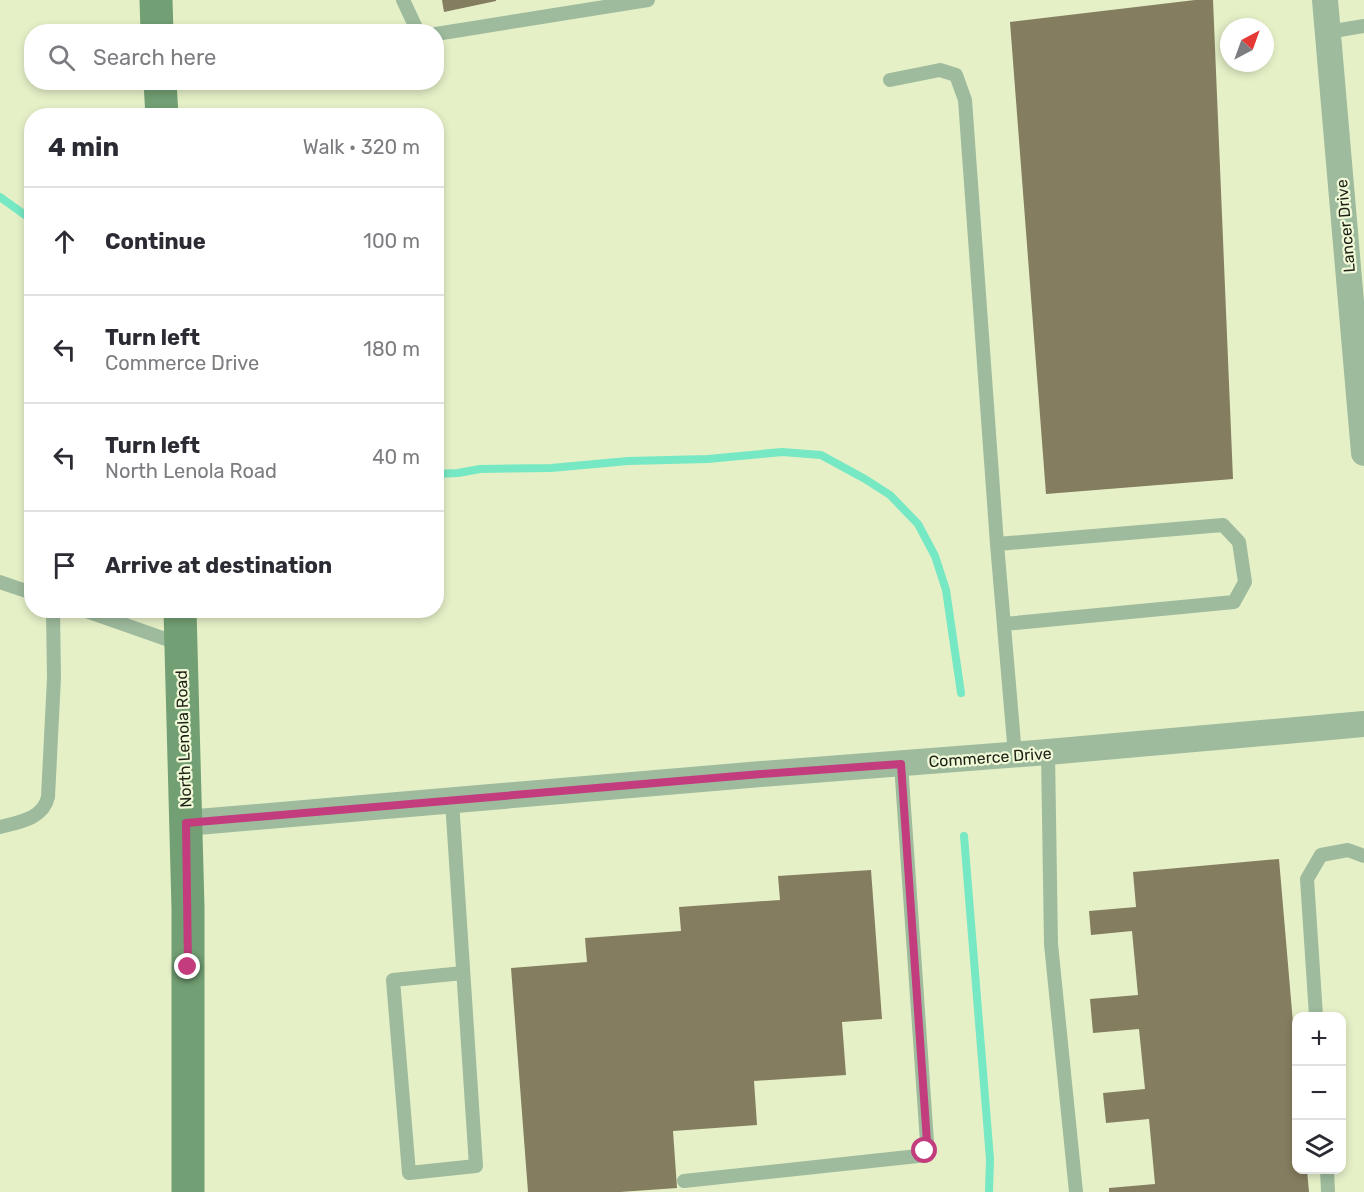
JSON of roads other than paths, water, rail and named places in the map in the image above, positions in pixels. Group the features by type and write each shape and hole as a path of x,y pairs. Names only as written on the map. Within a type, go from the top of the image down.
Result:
{"main road":[{"path":"156,0 157,24"},
{"path":"160,90 162,108"},
{"name":"North Lenola Road","path":"180,618 188,908 188,1192"}],"street":[{"name":"Lancer Drive","path":"1325,0 1364,453"},
{"name":"Commerce Drive","path":"186,823 1364,724"}],"lane":[{"path":"403,0 414,24"},
{"path":"444,33 648,0"},
{"path":"1328,32 1364,26"},
{"path":"890,80 940,70 956,75 965,100 997,544 1015,755"},
{"path":"997,544 1223,525 1239,542 1245,582 1234,602 1004,624"},
{"path":"0,582 24,590"},
{"path":"0,827 38,814 46,806 54,678 53,618"},
{"path":"106,618 181,644"},
{"path":"1048,752 1051,944 1076,1192"},
{"path":"684,1181 918,1156 925,1151 927,1142 901,764"},
{"path":"452,801 476,1166 409,1173 393,980 463,973"},
{"path":"1316,1012 1307,879 1321,855 1348,850 1364,856"},
{"path":"1327,1174 1328,1192"}],"waterway":[{"path":"0,197 24,214"},
{"path":"444,474 480,469 551,468 628,461 708,459 782,452 821,455 890,495 918,524 935,556 946,590 961,693"},
{"path":"964,836 990,1159 989,1192"}]}
